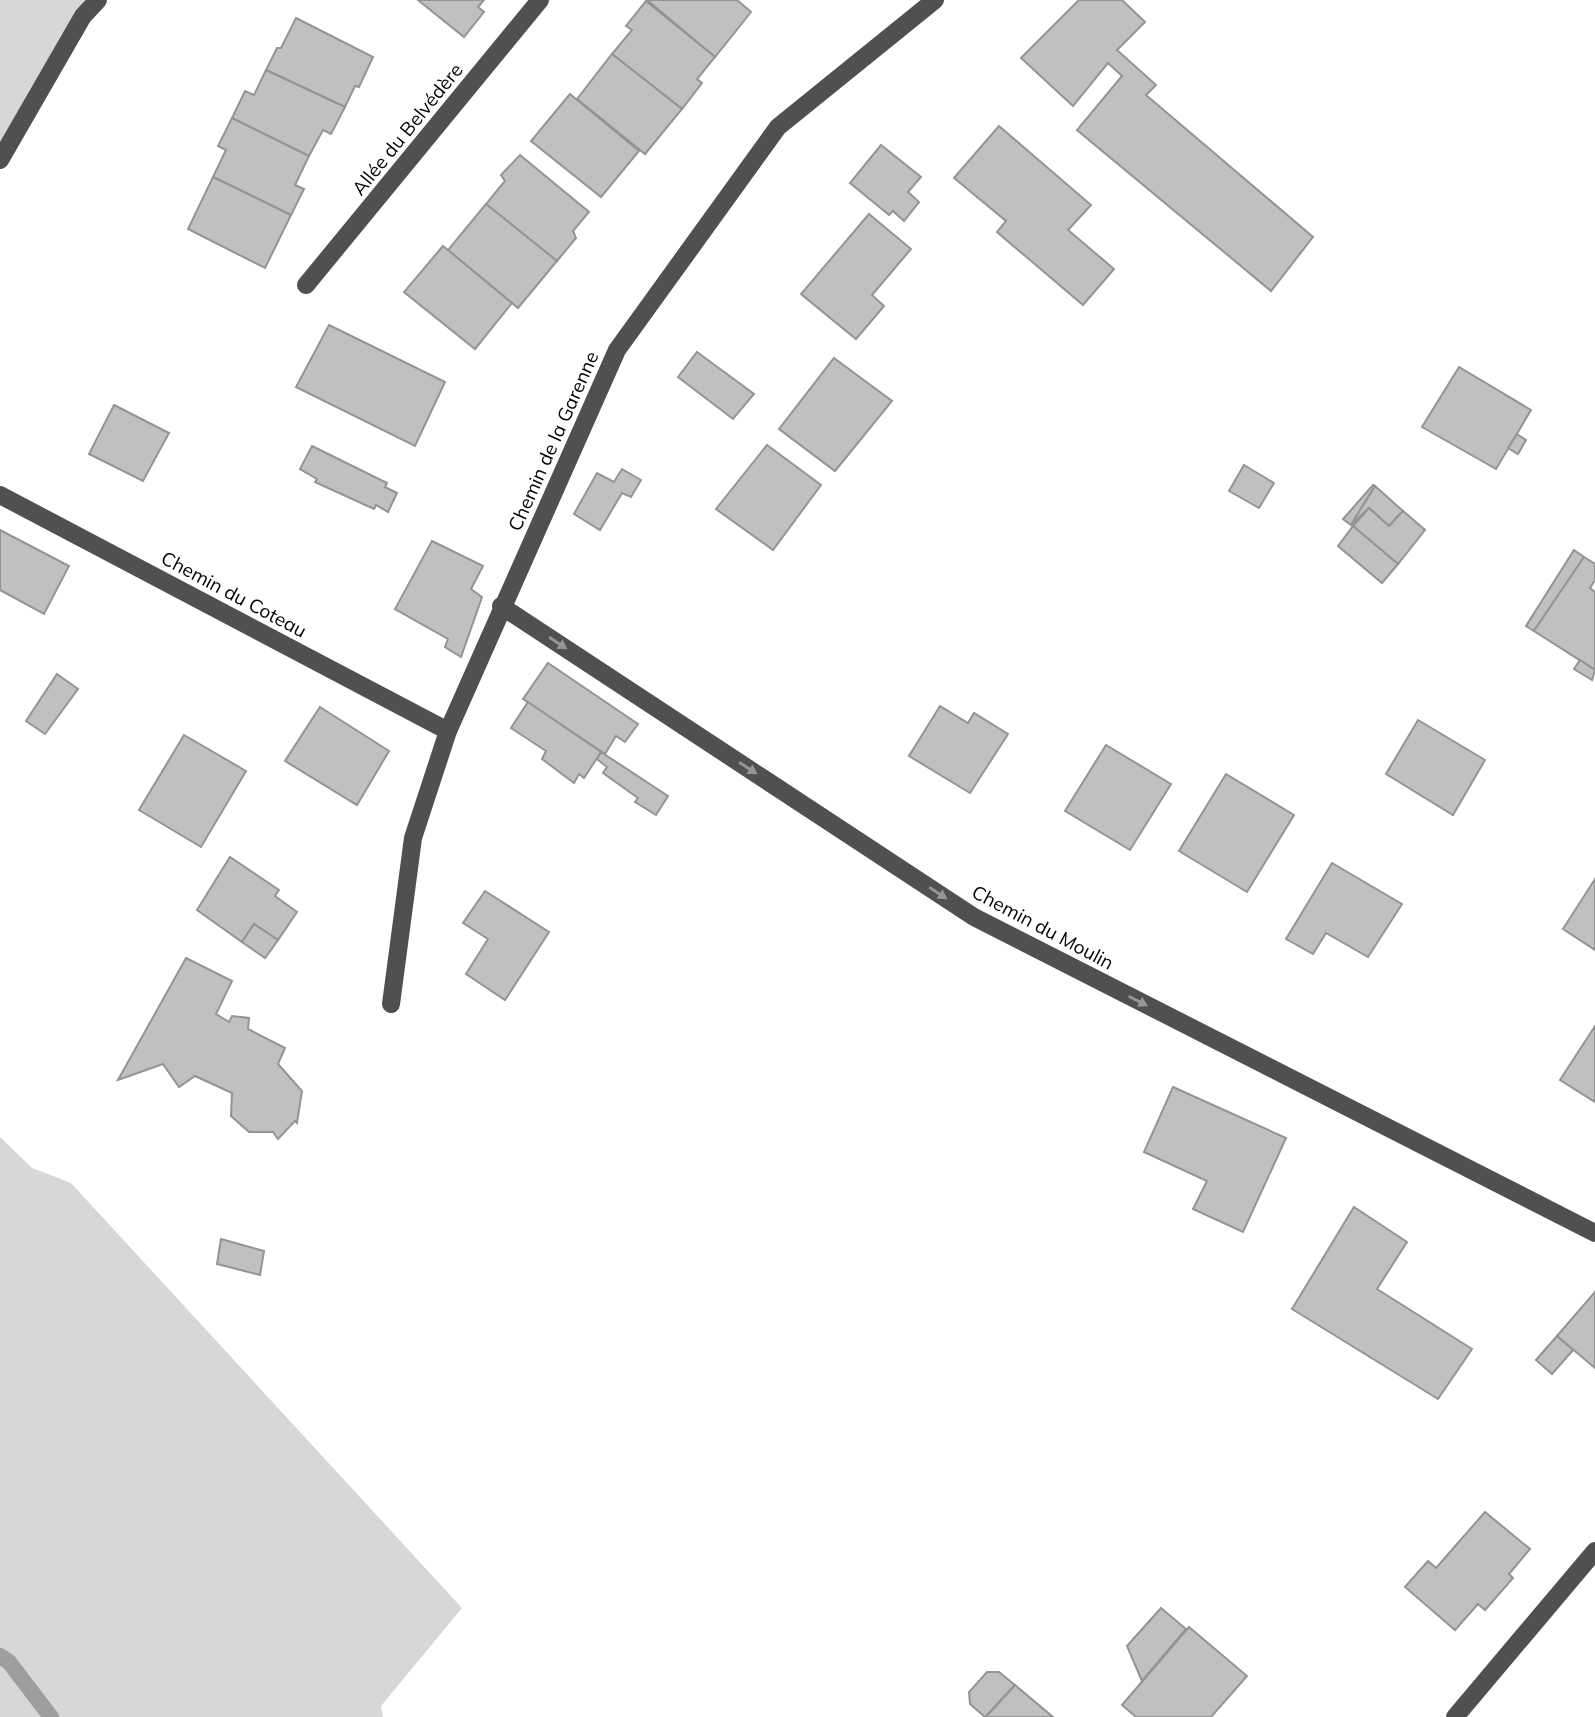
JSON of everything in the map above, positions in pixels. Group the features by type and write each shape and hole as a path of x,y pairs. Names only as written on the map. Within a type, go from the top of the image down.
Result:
{"street":[{"path":"0,160 83,16 99,0"},
{"name":"Allée du Belvédère","path":"306,285 540,0"},
{"name":"Chemin de la Garenne","path":"391,1004 413,838 448,731 501,606 617,351 778,127 935,0"},
{"name":"Chemin du Coteau","path":"0,495 448,731"},
{"name":"Chemin du Moulin","path":"501,606 974,917 1595,1233"},
{"path":"1455,1717 1595,1551"}],"shaded area":[{"path":"0,0 98,0 0,160"},
{"path":"0,1137 32,1168 71,1183 462,1608 381,1706 383,1717 0,1717"}],"building":[{"path":"418,0 484,0 478,7 484,12 464,37"},
{"path":"647,0 737,0 751,12 715,57"},
{"path":"1079,0 1122,0 1145,22 1117,50 1156,85 1146,95 1313,237 1271,291 1077,130 1122,76 1108,63 1073,106 1021,58"},
{"path":"646,1 715,57 697,79 702,83 682,109 612,54 632,30 626,26"},
{"path":"296,18 373,57 359,87 355,86 345,107 266,70"},
{"path":"612,54 682,109 645,154 577,99"},
{"path":"266,70 345,107 331,134 323,130 309,156 232,118 245,91 254,95"},
{"path":"570,94 639,151 601,197 531,141"},
{"path":"232,118 309,156 295,185 304,189 291,215 213,177 226,150 218,146"},
{"path":"999,126 1091,205 1068,230 1114,269 1083,305 997,232 1006,221 954,178"},
{"path":"881,145 921,177 908,192 919,202 904,221 893,211 889,215 850,183"},
{"path":"520,155 589,212 573,231 576,238 557,261 486,204 505,181 501,175"},
{"path":"213,177 291,215 265,268 188,229"},
{"path":"486,204 557,261 518,308 448,250"},
{"path":"869,214 911,249 872,295 884,306 856,339 801,294"},
{"path":"443,246 512,303 475,349 404,292"},
{"path":"329,325 445,382 415,446 296,387"},
{"path":"697,352 754,394 733,419 678,377"},
{"path":"834,358 892,401 835,471 779,429"},
{"path":"1459,367 1531,410 1496,469 1422,427"},
{"path":"114,405 169,433 143,481 89,454"},
{"path":"1517,434 1526,440 1518,454 1508,448"},
{"path":"767,445 821,485 773,550 716,509"},
{"path":"312,446 387,483 385,487 397,493 388,512 376,505 374,509 315,482 317,479 300,469"},
{"path":"1244,465 1274,483 1259,508 1229,491"},
{"path":"622,469 641,480 631,497 622,493 600,530 574,514 597,473 614,482"},
{"path":"1373,485 1375,486 1351,525 1343,519"},
{"path":"1375,486 1403,511 1389,526 1369,508 1351,525"},
{"path":"1369,508 1389,526 1403,511 1425,530 1398,564 1353,526"},
{"path":"1353,526 1398,564 1382,583 1338,546"},
{"path":"0,530 69,566 44,614 0,590"},
{"path":"432,541 483,566 471,589 482,597 461,657 445,647 448,639 395,609"},
{"path":"1574,550 1584,557 1534,631 1526,626"},
{"path":"1584,557 1595,564 1595,580 1590,588 1595,592 1595,670 1534,631"},
{"path":"1580,660 1595,670 1592,680 1574,669"},
{"path":"548,663 638,724 625,742 616,736 605,754 523,699"},
{"path":"57,674 78,689 45,734 26,721"},
{"path":"528,702 601,752 584,778 579,774 574,783 542,759 546,751 511,728"},
{"path":"940,706 968,723 974,713 1008,734 970,793 909,756"},
{"path":"320,707 389,751 357,805 285,761"},
{"path":"1418,720 1485,760 1453,815 1386,774"},
{"path":"184,735 246,771 201,847 139,810"},
{"path":"1106,745 1171,784 1130,850 1065,811"},
{"path":"601,752 668,796 656,815 635,802 638,798 603,773 607,767 597,759"},
{"path":"1226,774 1294,815 1247,892 1179,851"},
{"path":"230,857 279,890 275,896 297,912 278,940 254,924 242,942 197,910"},
{"path":"1332,863 1402,904 1368,957 1326,933 1313,954 1286,939"},
{"path":"1595,879 1595,950 1563,929"},
{"path":"485,891 549,932 505,1000 466,974 488,939 463,923"},
{"path":"254,924 278,940 265,958 242,942"},
{"path":"186,958 232,981 216,1014 229,1022 232,1016 249,1018 248,1029 285,1048 278,1064 302,1091 297,1123 295,1121 278,1139 273,1132 249,1132 231,1116 232,1093 195,1076 179,1087 163,1064 118,1080"},
{"path":"1595,1026 1595,1102 1560,1080"},
{"path":"1173,1087 1286,1138 1243,1232 1193,1209 1207,1181 1144,1152"},
{"path":"1354,1207 1407,1242 1377,1289 1472,1349 1438,1399 1292,1309"},
{"path":"221,1239 264,1251 260,1275 217,1264"},
{"path":"1595,1292 1595,1368 1557,1336"},
{"path":"1557,1336 1573,1350 1552,1374 1536,1360"},
{"path":"1485,1512 1530,1549 1509,1574 1513,1578 1485,1610 1478,1604 1455,1630 1405,1587 1428,1561 1436,1568"},
{"path":"1161,1608 1186,1629 1142,1681 1127,1646"},
{"path":"1189,1627 1247,1676 1211,1717 1136,1717 1122,1705"},
{"path":"987,1672 999,1672 1015,1685 985,1717 970,1704 969,1692"},
{"path":"1015,1685 1053,1717 986,1717"}],"waterway":[{"path":"0,1656 9,1662 51,1717"}]}
